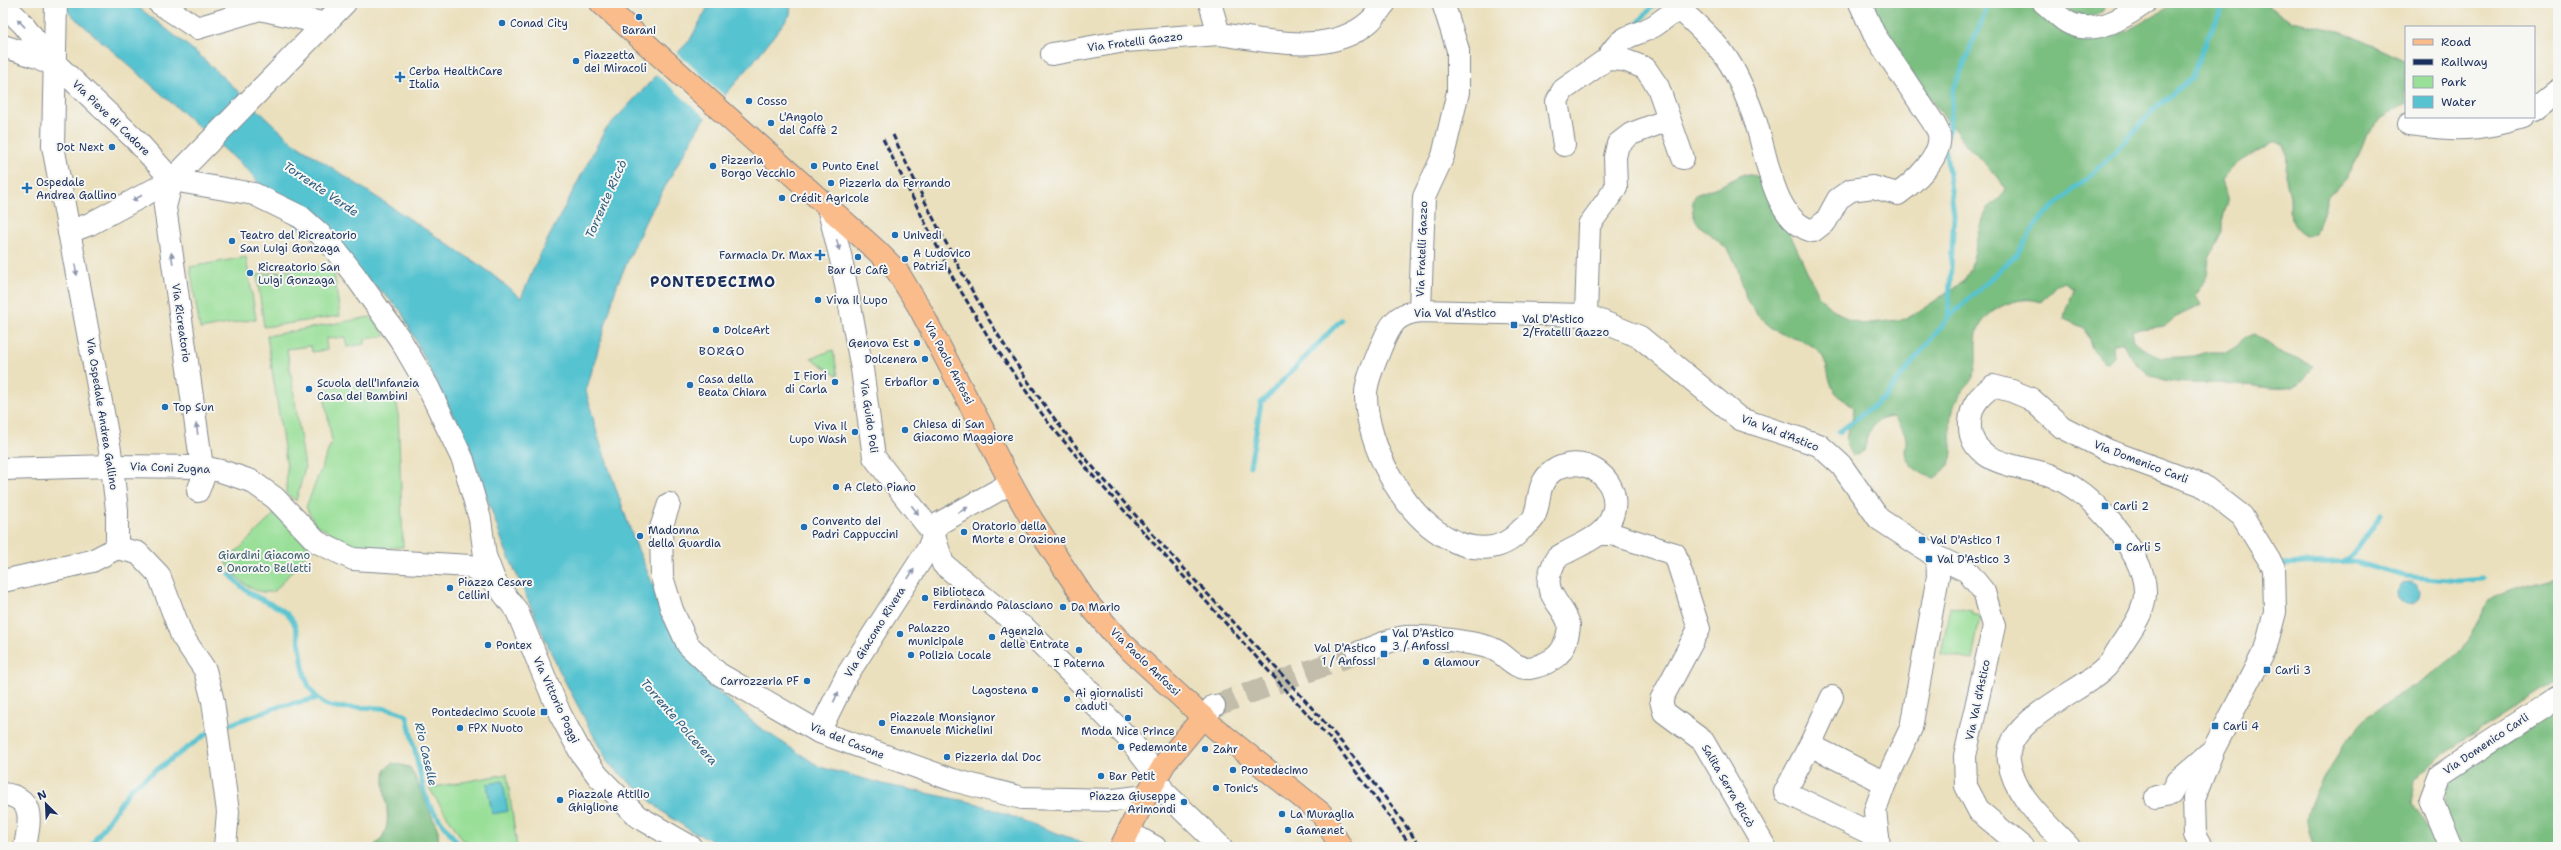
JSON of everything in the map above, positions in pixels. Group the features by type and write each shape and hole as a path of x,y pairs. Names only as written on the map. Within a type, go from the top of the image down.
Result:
{"main road":[{"name":"Via Paolo Anfossi","path":"601,3 877,251 897,272 909,289 944,351 1011,483 1032,520 1086,601 1118,639 1209,712 1321,813 1340,847"},
{"path":"1125,840 1156,779 1209,712"}],"street":[{"name":"Via Ospedale Andrea Gallino","path":"46,61 55,3"},
{"name":"Via Ospedale Andrea Gallino","path":"55,3 53,146 112,466 116,510 117,548"},
{"path":"159,3 197,28 260,9 326,24"},
{"path":"69,232 90,224 180,175 345,3"},
{"path":"1210,3 1219,34"},
{"name":"Via Fratelli Gazzo","path":"1052,54 1125,41 1219,34 1286,42 1330,41 1346,36 1369,22 1385,3"},
{"name":"Via Fratelli Gazzo","path":"1409,311 1424,197 1443,156 1458,92 1458,50 1443,3"},
{"path":"1564,145 1557,101 1563,90 1607,58 1615,46 1629,35 1654,26 1664,17 1674,12 1683,12 1728,59 1754,117 1773,184 1789,215 1802,228 1813,231 1826,221 1838,199 1851,190 1873,187 1898,194 1918,179 1937,151 1939,134 1933,122 1874,34 1860,3"},
{"path":"2044,3 2071,24 2094,27 2123,18 2146,3"},
{"path":"3,4 24,25 46,61"},
{"name":"Via Pieve di Cadore","path":"3,46 46,61 60,68 135,139 180,175"},
{"path":"1607,58 1624,60 1645,68 1658,87 1668,120 1683,158"},
{"path":"2535,109 2558,91"},
{"path":"2409,124 2453,130 2496,125 2519,118"},
{"path":"1586,315 1588,225 1616,188 1615,157 1618,144 1631,134 1668,120"},
{"path":"180,175 254,194 301,217 330,243 389,320 431,394 463,460 480,519 485,556 495,582"},
{"name":"Via Ricreatorio","path":"180,175 165,207 204,468"},
{"name":"Via Guido Poli","path":"828,207 842,259 862,369 874,457 933,534 943,564 1013,621 1025,628 1091,693 1092,702 1130,740 1149,765 1156,779"},
{"name":"Via Val d'Astico","path":"1358,653 1405,637 1478,644 1497,650 1508,662 1527,668 1552,661 1565,646 1569,625 1550,592 1548,576 1556,558 1602,534 1613,518 1616,500 1605,476 1588,465 1568,464 1551,472 1538,490 1534,517 1511,542 1478,549 1471,548 1446,537 1410,505 1381,458 1368,420 1365,395 1372,370 1389,326 1409,311 1586,315 1640,336 1740,419 1819,445 1841,465 1879,519 1937,557 1967,571 1984,592 1994,626 1966,756 1966,786 1979,811 2022,847"},
{"name":"Via Domenico Carli","path":"2069,847 2018,789 2008,761 2010,750 2022,726 2104,669 2141,616 2146,587 2136,558 2122,536 2081,493 2051,476 2016,468 1986,456 1975,444 1970,430 1971,410 1979,397 1993,386 2012,391 2031,399 2062,427 2107,450 2202,486 2242,516 2274,568 2275,612 2265,650 2212,750 2194,798 2195,834 2202,847"},
{"path":"857,444 874,457"},
{"name":"Via Coni Zugna","path":"3,469 112,466 204,468 251,481 275,498 317,542 353,559 470,566 495,582"},
{"path":"198,491 204,468"},
{"path":"933,534 938,524 1011,483"},
{"name":"Via del Casone","path":"669,504 661,528 662,577 672,610 688,645 719,674 819,732 953,780 1022,798 1114,800 1156,779"},
{"name":"Via Giacomo Rivera","path":"819,732 846,675 928,549 933,534"},
{"name":"Salita Serra Riccò","path":"1602,534 1612,534 1676,554 1699,629 1661,700 1664,712 1703,741 1765,847"},
{"path":"3,581 92,561 117,548 138,553 159,576 182,636 205,670 216,721 228,812 225,847"},
{"path":"1878,842 1875,811 1885,783 1911,728 1938,576 1937,557"},
{"name":"Via Vittorio Poggi","path":"495,582 517,611 560,714 582,753 598,776 637,816 691,847"},
{"path":"1832,697 1785,792 1878,842"},
{"name":"Via Domenico Carli","path":"2451,847 2431,799 2440,775 2558,697"},
{"path":"1810,744 1885,783"},
{"path":"2156,797 2171,794 2178,782 2212,750"},
{"path":"1156,779 1164,792 1221,847"},
{"path":"3,794 11,795 22,801 30,814 25,847"},
{"path":"1125,840 1155,847"}],"green space":[{"path":"1868,3 2030,3 2061,31 2089,39 2102,39 2127,31 2175,3 2267,3 2269,7 2292,21 2343,32 2405,61 2405,105 2382,117 2366,136 2358,156 2345,179 2328,197 2316,234 2305,236 2295,228 2291,220 2290,196 2286,181 2286,148 2285,144 2275,142 2236,164 2222,180 2228,201 2222,221 2222,232 2209,258 2207,276 2196,295 2201,305 2172,319 2164,326 2132,330 2134,341 2142,348 2162,358 2195,356 2205,352 2227,352 2237,346 2244,338 2255,334 2282,353 2313,366 2304,379 2296,386 2280,388 2220,383 2187,383 2156,378 2143,370 2132,359 2123,342 2113,345 2114,356 2106,364 2092,348 2084,328 2064,319 2074,288 2065,282 2055,286 2041,302 2033,300 2015,301 1997,309 1983,321 1977,333 1976,365 1973,377 1958,396 1952,410 1950,420 1952,448 1951,456 1949,464 1943,471 1934,478 1925,475 1911,465 1906,456 1905,436 1894,417 1880,420 1876,423 1872,427 1864,451 1852,456 1848,449 1846,437 1854,408 1832,388 1823,357 1810,344 1775,330 1753,309 1745,294 1730,253 1697,222 1693,215 1692,206 1695,195 1720,186 1744,174 1757,176 1774,199 1818,295 1827,305 1849,320 1862,324 1906,319 1963,282 1970,270 1983,219 1988,208 1998,200 2005,189 1997,175 1963,141 1899,57"},
{"path":"2060,3 2105,3 2103,11 2088,18 2072,12"},
{"path":"246,257 256,319 200,329 190,267"},
{"path":"333,264 340,316 264,327 257,275"},
{"path":"370,317 386,336 365,339 365,344 347,347 345,337 326,339 327,350 312,352 311,346 287,349 305,468 296,501 286,493 287,468 267,336"},
{"path":"833,350 838,376 811,358"},
{"path":"364,384 365,392 394,389 398,410 403,547 368,549 356,547 315,524 306,507 332,441 323,389"},
{"name":"Giardini Giacomo e Onorato Belletti","path":"275,513 311,549 275,591 260,591 246,585 235,575 226,562"},
{"path":"2558,575 2558,681 2442,754 2415,781 2412,802 2439,847 2314,847 2307,821 2310,807 2323,778 2352,734 2370,715 2427,677 2459,652 2469,639 2492,598 2508,590"},
{"path":"1950,607 1972,611 1971,614 1980,616 1972,660 1941,654"},
{"path":"2558,709 2558,847 2461,847 2446,814 2445,799 2450,780"},
{"path":"393,763 409,767 414,775 438,830 439,847 372,847 381,839 385,831 387,811 384,779 385,769"},
{"path":"507,774 517,847 478,847 462,839 429,788"}],"water":[{"path":"58,3 133,3 197,53 290,140 484,268 521,298 540,254 605,130 690,40 710,3 791,3 790,15 750,66 701,123 645,222 617,285 586,391 598,437 634,540 669,623 704,679 759,727 820,767 887,785 975,803 1095,847 726,847 691,831 663,812 608,763 558,668 504,546 471,452 401,311 381,291 282,214 249,171"},
{"path":"2409,582 2417,585 2420,593 2417,601 2409,604 2401,601 2398,593 2401,585"},
{"path":"503,781 508,811 492,814 487,784"}],"pier":[{"path":"676,52 726,97 707,119 655,73"}],"waterway":[{"path":"1638,23 1655,3"},
{"path":"1948,135 1954,88 1989,3"},
{"path":"1839,432 1884,398 1948,318 2017,254 2039,220 2107,160 2155,109 2192,77 2207,38 2225,3"},
{"path":"1946,151 1954,215 1948,318"},
{"path":"1250,466 1261,403 1341,320"},
{"path":"2343,561 2354,553 2381,514"},
{"path":"2281,564 2352,561 2403,576 2459,581 2483,579"},
{"name":"Rio Caselle","path":"230,574 246,590 290,616 300,643 305,675 308,684 314,694 322,702 329,706 338,707 385,708 397,711 407,716 424,792 431,808 456,841 464,847"},
{"path":"222,727 278,707 318,698"},
{"path":"90,847 131,788 212,730"}],"tunnel":[{"path":"1214,706 1358,653"}],"railway":[{"path":"893,135 937,225 984,312 1038,396 1067,436 1122,500 1322,719 1373,781 1420,847"},
{"path":"883,139 953,278 989,338 1047,421 1094,477 1339,749 1412,847"}],"place":[{"name":"Barani","path":"639,17"},
{"name":"Conad City","path":"502,23"},
{"name":"Piazzetta dei Miracoli","path":"576,61"},
{"name":"Cerba HealthCare Italia","path":"400,77"},
{"name":"Cosso","path":"749,101"},
{"name":"L'Angolo del Caffè 2","path":"771,123"},
{"name":"Dot Next","path":"112,147"},
{"name":"Pizzeria Borgo Vecchio","path":"713,166"},
{"name":"Punto Enel","path":"814,166"},
{"name":"Pizzeria da Ferrando","path":"831,183"},
{"name":"Ospedale Andrea Gallino","path":"27,188"},
{"name":"Crédit Agricole","path":"782,198"},
{"name":"Univedi","path":"895,235"},
{"name":"Teatro del Ricreatorio San Luigi Gonzaga","path":"232,241"},
{"name":"Farmacia Dr. Max","path":"820,255"},
{"name":"Bar Le Cafè","path":"858,257"},
{"name":"A Ludovico Patrizi","path":"905,259"},
{"name":"Ricreatorio San Luigi Gonzaga","path":"250,273"},
{"name":"Viva il Lupo","path":"818,300"},
{"name":"Val D'Astico 2/Fratelli Gazzo","path":"1514,325"},
{"name":"DolceArt","path":"716,330"},
{"name":"Genova Est","path":"917,343"},
{"name":"Dolcenera","path":"925,359"},
{"name":"I Fiori di Carla","path":"835,382"},
{"name":"Erbaflor","path":"936,382"},
{"name":"Casa della Beata Chiara","path":"690,385"},
{"name":"Scuola dell'infanzia Casa dei Bambini","path":"309,389"},
{"name":"Top Sun","path":"165,407"},
{"name":"Chiesa di San Giacomo Maggiore","path":"905,430"},
{"name":"Viva il Lupo Wash","path":"855,432"},
{"name":"A Cleto Piano","path":"836,487"},
{"name":"Carli 2","path":"2105,506"},
{"name":"Convento dei Padri Cappuccini","path":"804,527"},
{"name":"Oratorio della Morte e Orazione","path":"964,532"},
{"name":"Madonna della Guardia","path":"640,536"},
{"name":"Val D'Astico 1","path":"1922,540"},
{"name":"Carli 5","path":"2118,547"},
{"name":"Val D'Astico 3","path":"1929,559"},
{"name":"Piazza Cesare Cellini","path":"450,588"},
{"name":"Biblioteca Ferdinando Palasciano","path":"925,598"},
{"name":"Da Mario","path":"1063,607"},
{"name":"Palazzo municipale","path":"900,634"},
{"name":"Agenzia delle Entrate","path":"992,637"},
{"name":"Val D'Astico 3 / Anfossi","path":"1384,639"},
{"name":"Pontex","path":"488,645"},
{"name":"I Paterna","path":"1079,650"},
{"name":"Val D'Astico 1 / Anfossi","path":"1384,654"},
{"name":"Polizia Locale","path":"911,655"},
{"name":"Glamour","path":"1426,662"},
{"name":"Carli 3","path":"2267,670"},
{"name":"Carrozzeria PF","path":"807,681"},
{"name":"Lagostena","path":"1035,690"},
{"name":"Ai giornalisti caduti","path":"1067,699"},
{"name":"Pontedecimo Scuole","path":"544,712"},
{"name":"Moda Nice Prince","path":"1128,718"},
{"name":"Piazzale Monsignor Emanuele Michelini","path":"882,723"},
{"name":"Carli 4","path":"2215,726"},
{"name":"FPX Nuoto","path":"460,728"},
{"name":"Pedemonte","path":"1121,747"},
{"name":"Zahr","path":"1205,749"},
{"name":"Pizzeria dal Doc","path":"947,757"},
{"name":"Pontedecimo","path":"1233,770"},
{"name":"Bar Petit","path":"1101,776"},
{"name":"Tonic's","path":"1216,788"},
{"name":"Piazzale Attilio Ghiglione","path":"560,800"},
{"name":"Piazza Giuseppe Arimondi","path":"1184,802"},
{"name":"La Muraglia","path":"1282,814"},
{"name":"Gamenet","path":"1288,830"}],"district":[{"name":"PONTEDECIMO","path":"713,282"},
{"name":"BORGO","path":"722,351"}],"water label":[{"name":"Torrente Verde","path":"321,189"},
{"name":"Torrente Riccò","path":"606,199"},
{"name":"Torrente Polcevera","path":"679,722"}]}
